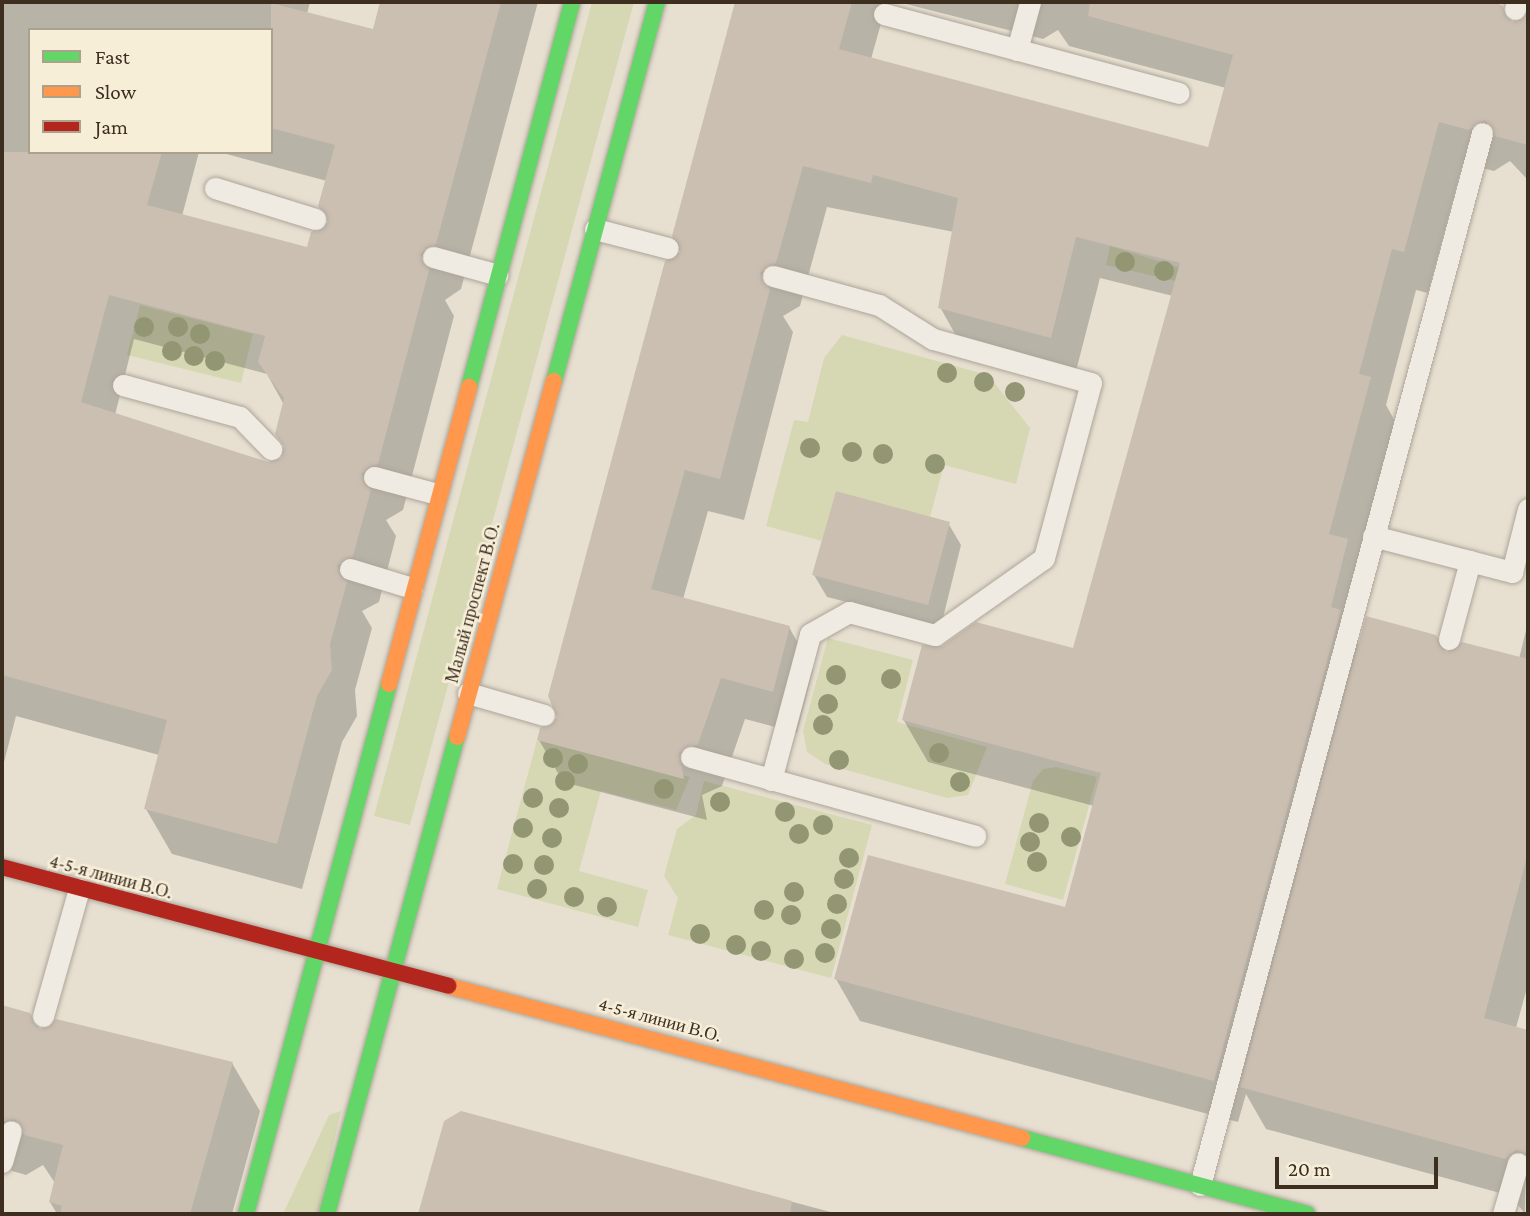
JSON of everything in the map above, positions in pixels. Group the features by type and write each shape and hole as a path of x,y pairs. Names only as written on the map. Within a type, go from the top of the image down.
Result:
{"main road":[{"path":"246,1214 314,951 572,2"},
{"name":"Малый проспект В.О.","path":"327,1214 657,2"},
{"name":"4-5-я линии В.О.","path":"2,867 314,951 392,968 1307,1214"}],"lane":[{"path":"1017,50 1030,2"},
{"path":"884,14 1179,93"},
{"path":"1199,1185 1482,133"},
{"path":"215,188 315,219"},
{"path":"595,229 668,248"},
{"path":"433,257 498,275"},
{"path":"771,779 810,634 849,612 935,635 1044,558 1091,383 933,340 879,305 773,276"},
{"path":"123,385 240,417 271,449"},
{"path":"374,477 437,494"},
{"path":"1373,536 1512,572 1525,535 1528,509"},
{"path":"1449,639 1470,561"},
{"path":"350,569 412,588"},
{"path":"468,693 544,715"},
{"path":"691,757 975,836"},
{"path":"43,1016 79,889"},
{"path":"2,1162 11,1131"},
{"path":"1503,1214 1518,1163"}],"green space":[{"path":"592,2 634,2 410,825 374,816"},
{"path":"1110,246 1184,269 1180,282 1106,265"},
{"path":"140,305 253,334 241,383 127,355"},
{"path":"842,335 988,375 1030,428 1016,484 944,465 930,517 836,491 822,541 766,526 794,420 808,422 824,358"},
{"path":"828,638 913,660 897,722 987,747 968,795 947,798 825,764 807,752 803,731"},
{"path":"537,740 690,777 676,810 601,791 579,871 648,890 638,927 497,889"},
{"path":"1056,767 1097,777 1063,900 1005,884 1033,781 1043,769"},
{"path":"704,781 872,825 831,978 668,935 678,898 664,876 677,829 696,815"},
{"path":"341,1111 318,1214 283,1214 329,1115"}],"building":[{"path":"380,2 501,2 436,244 420,254 429,270 378,464 361,474 371,490 353,556 337,566 347,582 330,644 332,670 317,696 277,844 144,809 167,720 2,675 2,152 161,154 147,205 307,247 311,232 328,222 318,206 335,145 273,129 271,3 373,29","holes":["109,295 265,336 258,362 284,398 275,434 284,446 281,458 268,462 81,402"]},
{"path":"735,2 852,2 839,49 1208,147 1233,55 1088,16 1090,2 1490,2 1502,5 1512,22 1528,12 1528,145 1495,136 1485,120 1469,130 1439,122 1404,252 1392,249 1359,374 1371,377 1329,534 1348,539 1331,607 1341,610 1214,1081 834,979 868,855 1065,907 1101,773 902,720 922,645 942,646 976,622 1073,648 1180,263 1076,237 1051,338 938,308 958,198 873,175 871,183 803,166 776,263 760,273 770,289 720,479 685,470 651,589 790,626 773,692 721,678 698,744 679,753 684,779 537,740 540,728 557,718 548,696 665,261 680,252 672,236"},
{"path":"836,491 950,522 928,605 812,575"},
{"path":"1366,616 1436,635 1446,652 1462,642 1528,659 1528,853 1484,1018 1528,1030 1528,1155 1516,1150 1505,1159 1240,1087"},
{"path":"2,1005 30,1013 40,1029 56,1019 233,1062 190,1214 60,1214 62,1206 49,1202 63,1145 24,1135 15,1119 2,1122"},
{"path":"461,1111 792,1201 790,1214 418,1214 444,1121"}],"traffic: fast":[{"path":"469,387 572,2"},
{"path":"554,381 657,2"},
{"path":"246,1214 389,684"},
{"path":"327,1214 457,737"},
{"path":"1022,1138 1307,1214"}],"traffic: slow":[{"path":"457,737 554,381"},
{"path":"389,684 469,387"},
{"path":"448,986 1022,1138"}],"traffic: jam":[{"path":"2,867 448,986"}]}
